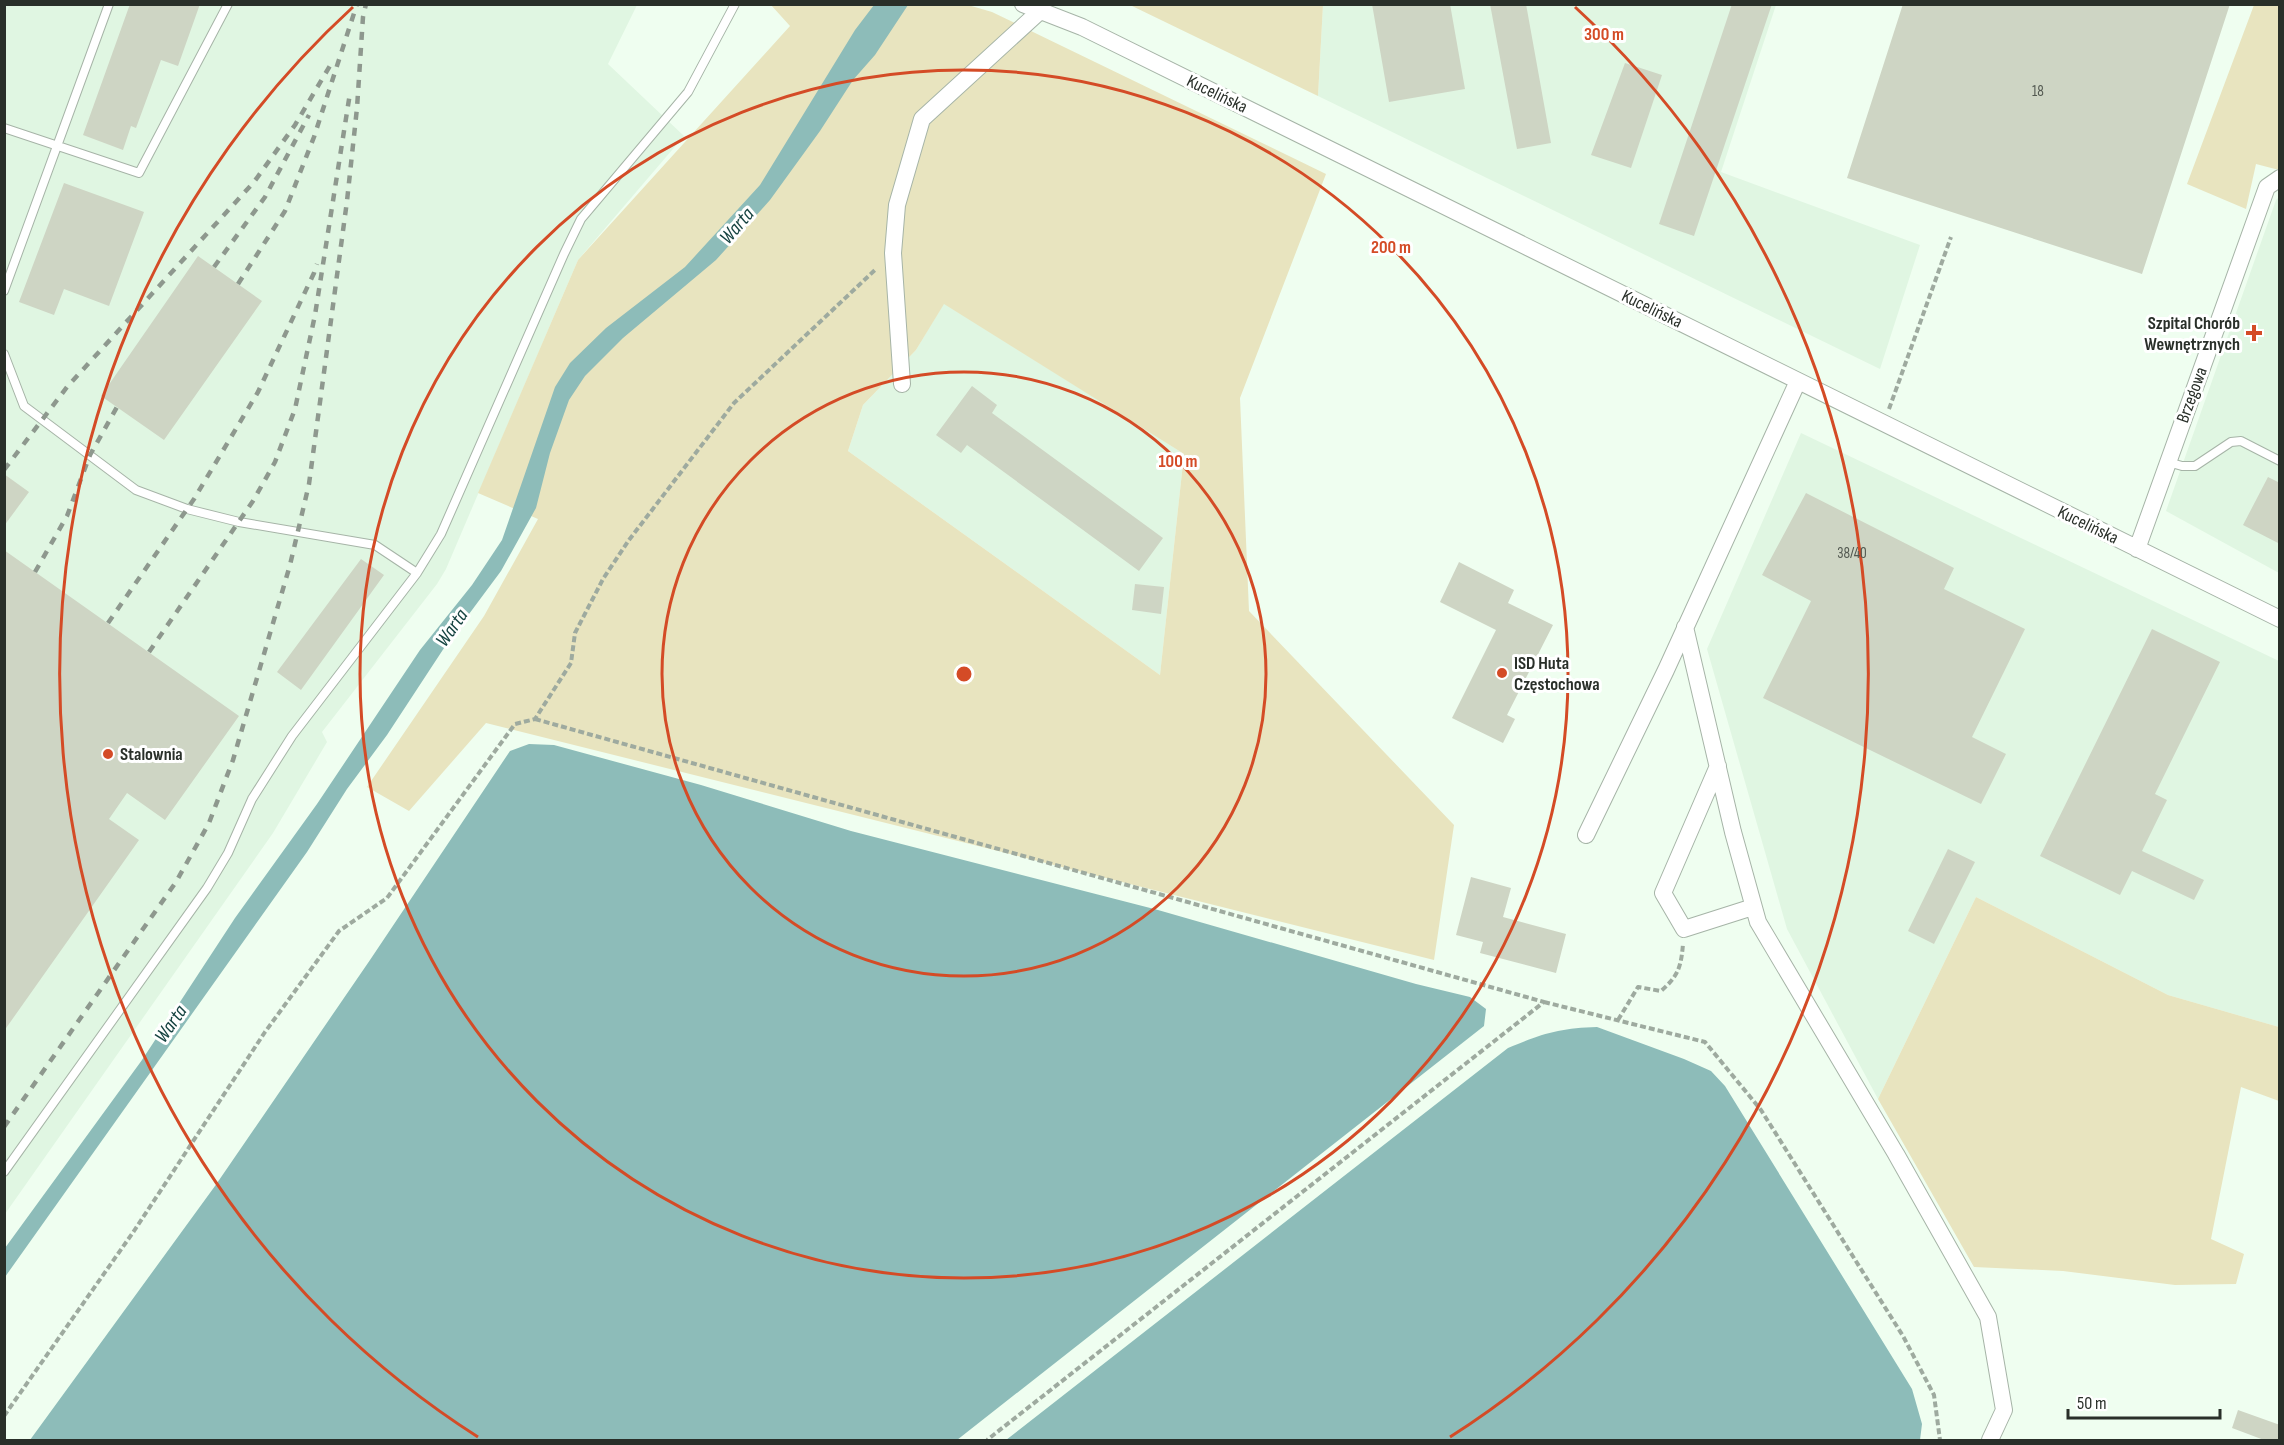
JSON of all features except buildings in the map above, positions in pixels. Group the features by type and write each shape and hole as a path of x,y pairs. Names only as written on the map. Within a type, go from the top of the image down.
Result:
{"street":[{"name":"Kucelińska","path":"1023,4 1082,27 2280,619"},
{"path":"902,384 893,253 897,205 922,120 1040,11"},
{"name":"Brzegowa","path":"2137,549 2267,188 2280,178"},
{"path":"1586,835 1798,381"},
{"path":"1685,627 1758,922 1896,1154 1988,1317 2004,1410 1990,1440"},
{"path":"1718,766 1663,893 1684,929 1753,907"}],"lane":[{"path":"4,291 109,4"},
{"path":"4,129 139,173 228,4"},
{"path":"4,1172 207,888 228,854 252,799 292,736 417,573 441,534 581,219 688,92 735,4"},
{"path":"4,354 24,406 136,490 187,509 239,522 375,545 417,573"},
{"path":"2168,462 2182,466 2195,465 2231,442 2241,441 2278,457"}],"path":[{"path":"1884,424 1951,237"},
{"path":"535,719 571,663 574,633 603,579 629,540 734,403 893,253"},
{"path":"4,1416 134,1231 266,1032 339,931 387,898 515,724 535,719 1544,1002 1705,1042 1761,1110 1903,1336 1934,1395 1940,1440"},
{"path":"1618,1020 1638,987 1661,991 1675,979 1682,962 1684,929"},
{"path":"987,1440 1544,1002"}],"shaded area":[{"path":"5,5 637,5 608,64 684,136 578,260 446,569 437,584 322,732 327,742 273,833 5,1214"},
{"path":"771,5 968,5 992,12 1326,174 1240,398 1249,611 1454,825 1434,960 486,723 409,811 367,787 484,616 538,519 478,493 578,260 790,26","holes":["944,304 1184,454 1160,675 848,451 863,405 916,350"]},
{"path":"1130,5 1323,5 1318,96"},
{"path":"1323,5 1776,5 1721,172 1920,245 1880,369 1318,96"},
{"path":"2254,5 2279,5 2279,170 2256,164 2246,209 2187,184"},
{"name":"Szpital Chorób Wewnętrznych","path":"2279,197 2279,573 2166,511 2276,200"},
{"path":"944,303 1184,454 1160,675 848,451 863,405 916,350"},
{"path":"1801,433 2279,661 2279,1027 2168,995 1976,897 1878,1099 1787,929 1707,649"},
{"path":"1976,897 2168,995 2279,1027 2279,1101 2241,1087 2211,1239 2244,1254 2236,1284 2175,1285 2063,1271 1974,1267 1878,1099"}],"water":[{"name":"Warta","path":"874,5 908,5 875,55 853,80 820,131 770,200 716,260 623,338 585,376 569,400 550,453 536,508 501,571 446,645 387,735 347,789 307,852 5,1277 5,1248 142,1060 235,918 317,804 420,650 472,585 502,540 555,387 570,363 606,328 685,267 760,185 855,30"},
{"path":"529,744 554,745 701,785 851,831 1158,910 1416,984 1470,997 1486,1009 1484,1026 957,1440 30,1440 215,1186 510,751"},
{"path":"1597,1027 1711,1071 1725,1086 1912,1389 1922,1424 1920,1440 1006,1440 1508,1048 1551,1033"}],"railway":[{"path":"238,284 285,211 314,137 357,4"},
{"path":"4,1127 176,882 209,823 233,760 290,565 309,484 347,201 366,4"},
{"path":"4,470 67,387 254,182 295,125 331,64"},
{"path":"149,652 253,501 275,462 295,409 315,315 350,93"},
{"path":"214,267 265,197 309,115"},
{"path":"108,623 194,499 258,392 317,264"},
{"path":"35,572 67,516 90,455 117,407"}],"place":[{"name":"Szpital Chorób Wewnętrznych","path":"2254,333"},
{"name":"ISD Huta Częstochowa","path":"1502,673"},
{"name":"Stalownia","path":"108,754"}]}
